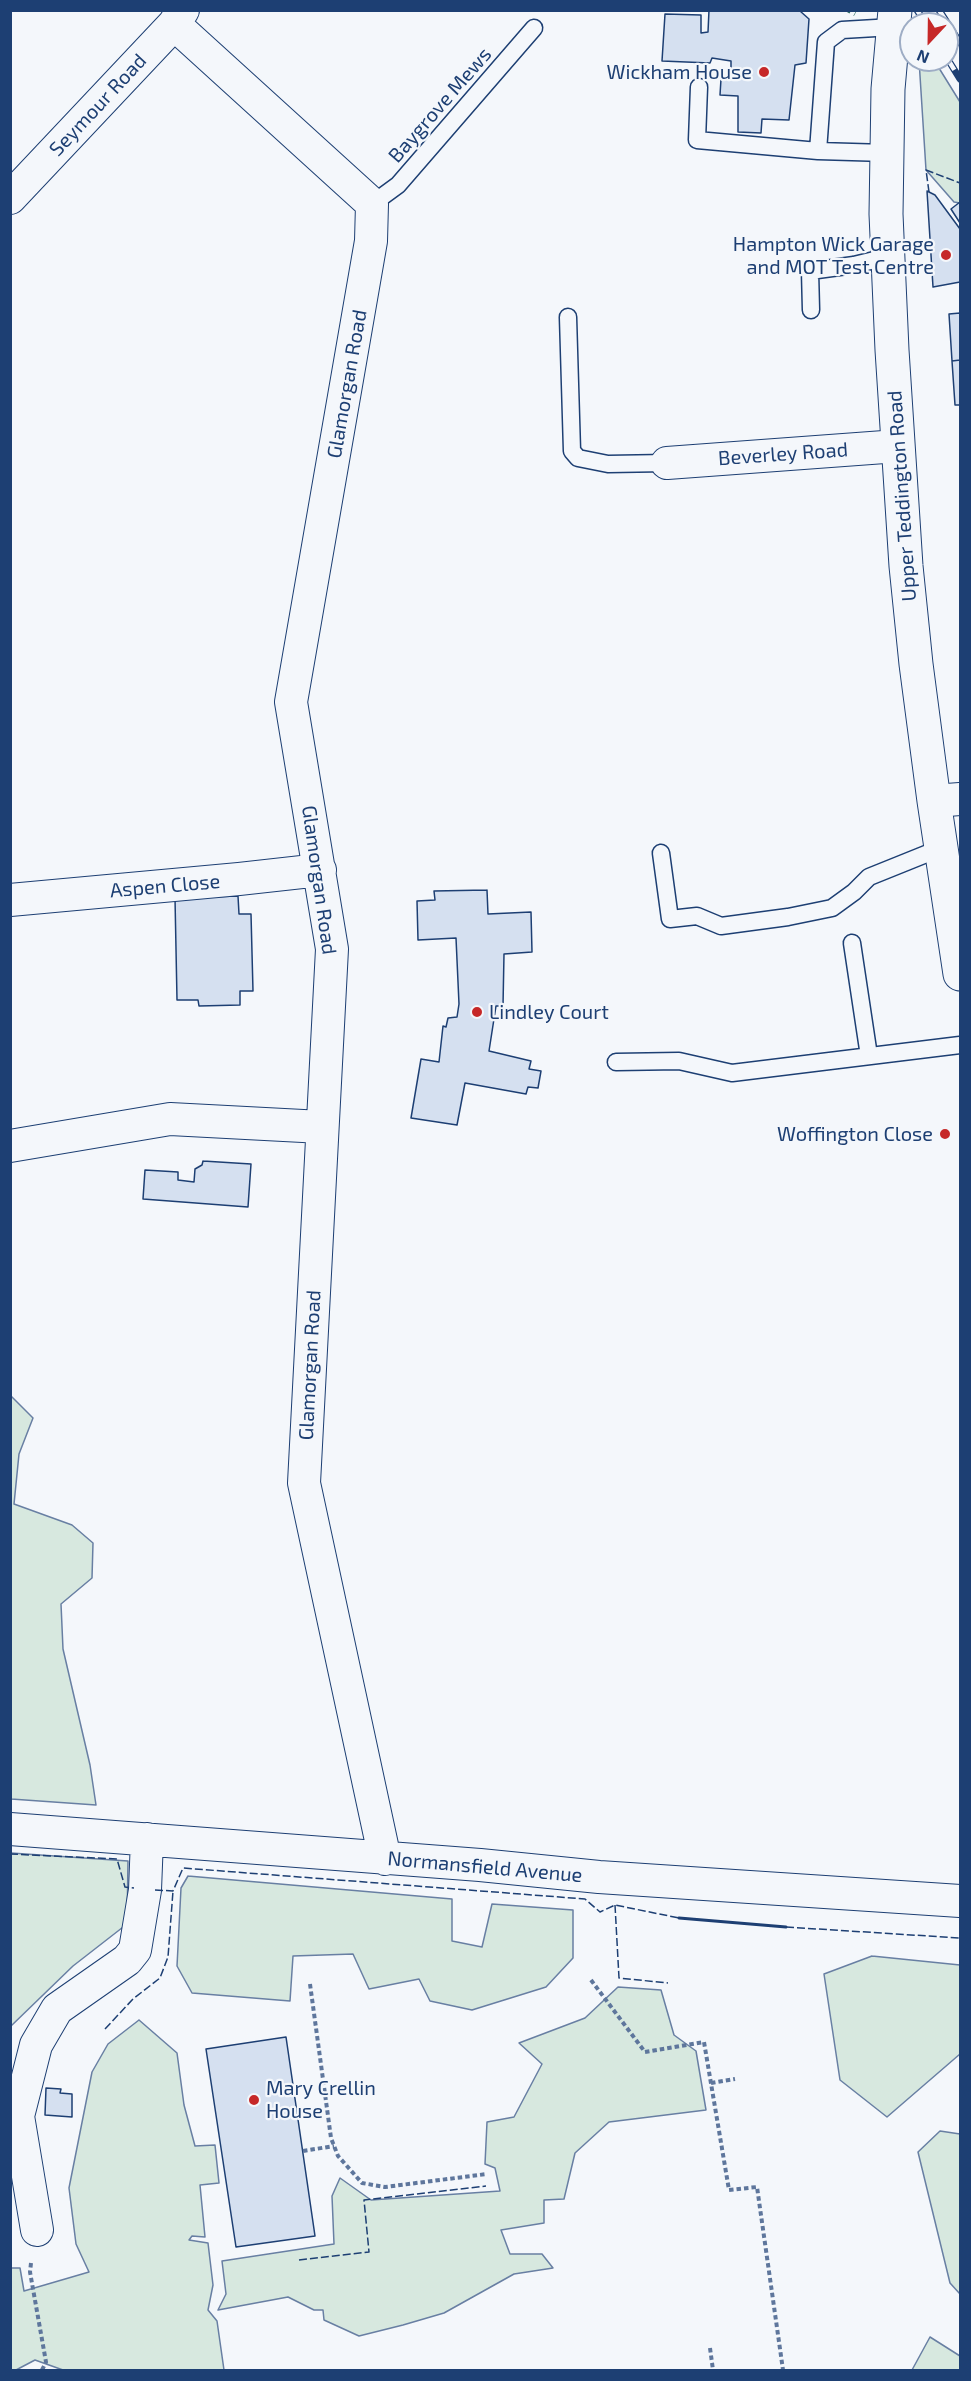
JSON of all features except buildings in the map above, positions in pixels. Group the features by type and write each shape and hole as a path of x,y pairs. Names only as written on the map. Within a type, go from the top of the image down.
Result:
{"main road":[{"name":"Upper Teddington Road","path":"894,18 886,153 887,257 898,446 913,631 947,800 941,848 960,974"}],"street":[{"name":"Seymour Road","path":"10,198 179,17"},
{"path":"179,17 372,204"},
{"name":"Glamorgan Road","path":"372,204 371,241 291,702 332,949 304,1483 385,1859"},
{"name":"Beverley Road","path":"668,463 898,446"},
{"name":"Aspen Close","path":"10,900 320,870"},
{"path":"10,1146 170,1119 322,1127"},
{"name":"Normansfield Avenue","path":"10,1829 480,1865 598,1877 960,1901"},
{"path":"37,2230 18,2116 36,2044 57,2009 127,1960 135,1950 145,1890 147,1839"}],"lane":[{"path":"818,151 826,42 842,30 894,18"},
{"name":"Baygrove Mews","path":"372,204 398,185 534,28"},
{"path":"699,87 697,140 818,151 886,153"},
{"path":"811,310 810,271 854,265 887,257"},
{"path":"568,317 572,452 578,458 608,464 668,463"},
{"path":"661,853 670,919 697,916 721,926 788,917 832,908 850,896 869,877 941,848"},
{"path":"852,944 869,1056"},
{"path":"616,1062 679,1061 732,1073 960,1045"}],"path":[{"path":"591,1980 645,2052 704,2042 729,2190 757,2187 783,2370"},
{"path":"310,1984 331,2138 338,2156 362,2183 385,2187 487,2174"},
{"path":"711,2084 735,2079"},
{"path":"303,2151 334,2146"},
{"path":"37,2230 30,2272 46,2362 42,2370"},
{"path":"710,2348 714,2370"}],"shaded area":[{"path":"920,72 941,72 960,102 960,203 954,202 926,170"},
{"path":"10,1395 33,1418 19,1454 14,1504 72,1525 93,1543 92,1578 61,1604 63,1649 90,1765 96,1805 11,1799"},
{"path":"11,1853 128,1861 127,1924 73,1966 11,2026"},
{"path":"188,1876 452,1899 452,1941 482,1947 492,1904 573,1910 573,1958 546,1987 472,2010 430,2001 419,1979 369,1989 353,1954 293,1956 290,2001 192,1993 177,1966 181,1888"},
{"path":"872,1956 960,1965 960,2054 887,2117 840,2080 824,1974"},
{"path":"618,1987 661,1990 674,2035 696,2051 706,2110 609,2122 575,2153 564,2199 544,2200 544,2223 501,2230 510,2254 542,2254 553,2268 514,2274 444,2313 359,2336 324,2320 323,2310 314,2310 288,2297 218,2310 226,2294 222,2261 334,2244 332,2196 340,2178 371,2200 500,2191 495,2168 485,2164 487,2122 514,2117 542,2064 519,2043 585,2018"},
{"path":"139,2020 177,2053 184,2105 195,2146 215,2145 219,2183 200,2185 205,2237 192,2236 189,2240 208,2243 213,2285 208,2310 217,2321 224,2370 63,2370 35,2360 16,2370 11,2370 11,2268 20,2268 24,2291 89,2272 76,2244 69,2188 92,2072 108,2044"},
{"path":"940,2131 960,2134 960,2294 950,2283 918,2152"},
{"path":"930,2337 960,2356 960,2370 912,2370"}],"railway":[{"path":"939,10 960,43"},
{"path":"956,72 960,79"}],"hedge":[{"path":"848,10 855,14"}],"fence":[{"path":"929,192 926,170 960,183"},
{"path":"10,1854 117,1859 125,1887 134,1888"},
{"path":"155,1890 173,1891 183,1868 585,1899 600,1912 615,1905 679,1918"},
{"path":"105,2029 133,1999 160,1978 168,1957 173,1891"},
{"path":"615,1905 619,1978 668,1983"},
{"path":"786,1927 960,1938"},
{"path":"299,2260 369,2252 364,2200 486,2186"}],"wall":[{"path":"679,1918 786,1927"}],"place":[{"name":"Wickham House","path":"764,72"},
{"name":"Hampton Wick Garage and MOT Test Centre","path":"946,255"},
{"name":"Lindley Court","path":"477,1012"},
{"name":"Woffington Close","path":"945,1134"},
{"name":"Mary Crellin House","path":"254,2100"}]}
